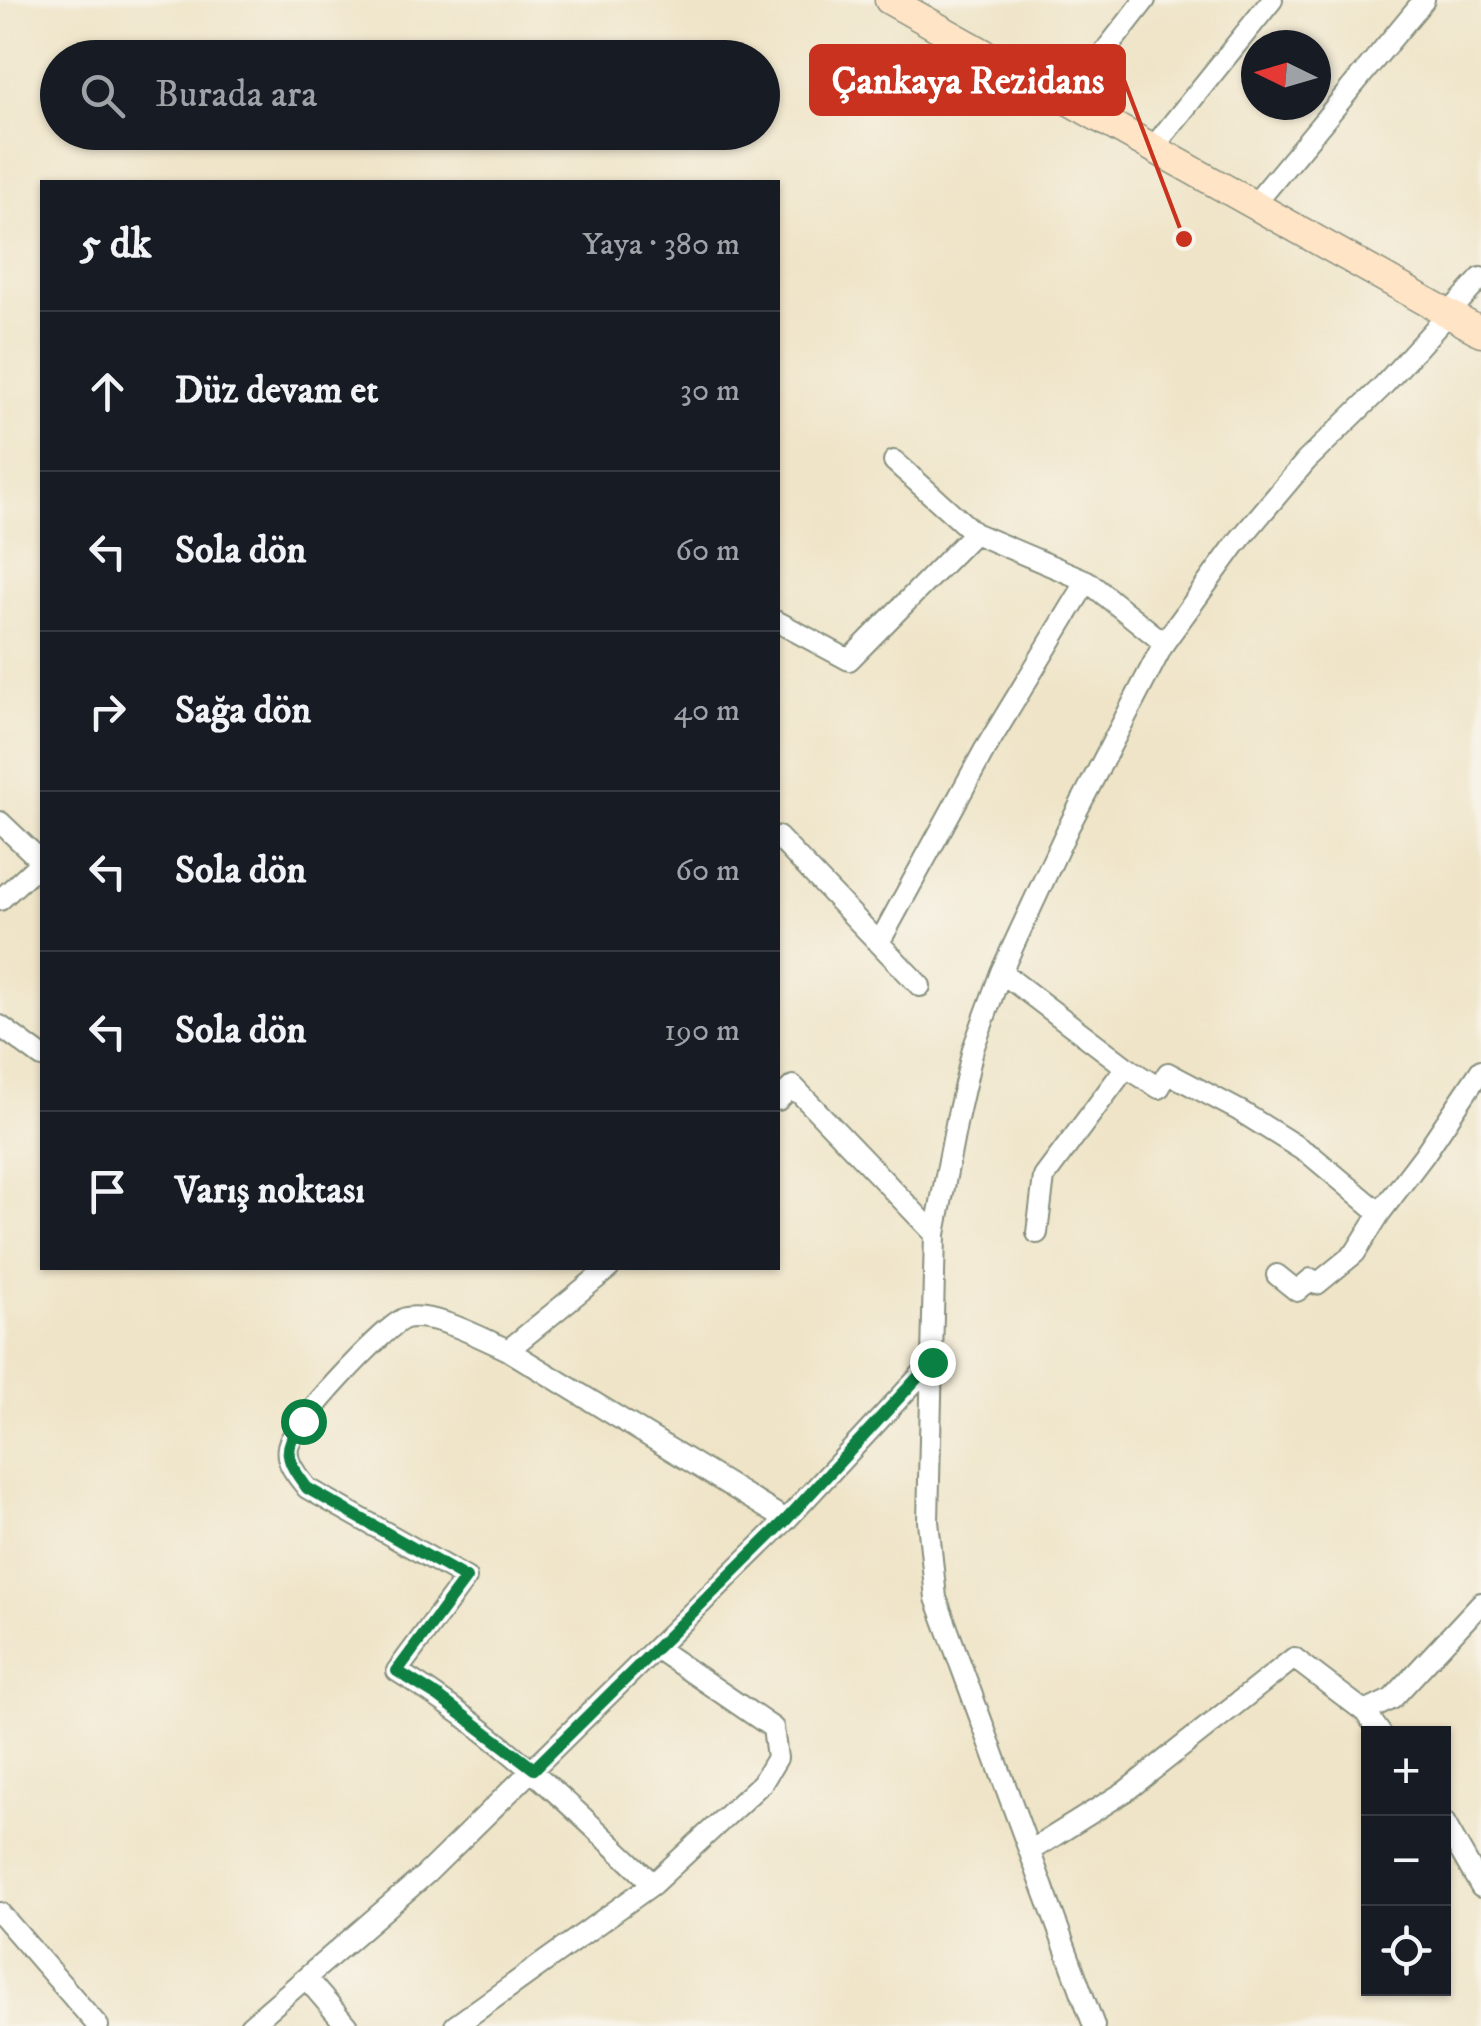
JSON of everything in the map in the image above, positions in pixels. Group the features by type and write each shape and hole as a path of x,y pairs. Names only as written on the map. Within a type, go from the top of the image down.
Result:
{"street":[{"path":"890,0 1481,332"},
{"path":"1066,101 1145,0"},
{"path":"1152,148 1272,0"},
{"path":"1254,205 1424,0"},
{"path":"1094,2026 936,1598 928,1521 935,1234 973,1048 1001,972 1068,828 1164,643 1235,545 1306,461 1381,388 1481,278"},
{"path":"894,461 974,533 1087,581 1164,643"},
{"path":"780,623 849,660 974,533"},
{"path":"879,943 984,751 1087,581"},
{"path":"0,822 40,860"},
{"path":"780,839 920,986"},
{"path":"0,900 40,864"},
{"path":"1001,972 1159,1088 1168,1073 1240,1111 1312,1156 1380,1213"},
{"path":"0,1026 40,1056"},
{"path":"1037,1232 1044,1177 1126,1067"},
{"path":"1277,1276 1297,1291 1312,1279 1317,1284 1355,1253 1481,1070"},
{"path":"785,1093 935,1234"},
{"path":"508,1350 607,1270"},
{"path":"653,1884 534,1769 439,1697 397,1671 466,1578 307,1488 290,1466 288,1448 293,1434 327,1392 401,1319 418,1316 461,1329 508,1350 786,1520"},
{"path":"250,2026 426,1874 534,1769 786,1520 932,1362"},
{"path":"1365,1712 1392,1699 1481,1602"},
{"path":"455,2026 653,1884 762,1784 776,1758 772,1728 656,1648"},
{"path":"1030,1851 1126,1791 1294,1658 1365,1712 1375,1726"},
{"path":"1451,1834 1481,1887"},
{"path":"0,1914 98,2026"},
{"path":"306,1978 347,2026"}],"place":[{"name":"Çankaya Rezidans","path":"1184,239"}],"route":[{"path":"303,1421 288,1448 290,1466 307,1488 466,1578 397,1671 439,1697 534,1769 786,1520 932,1362"}]}
